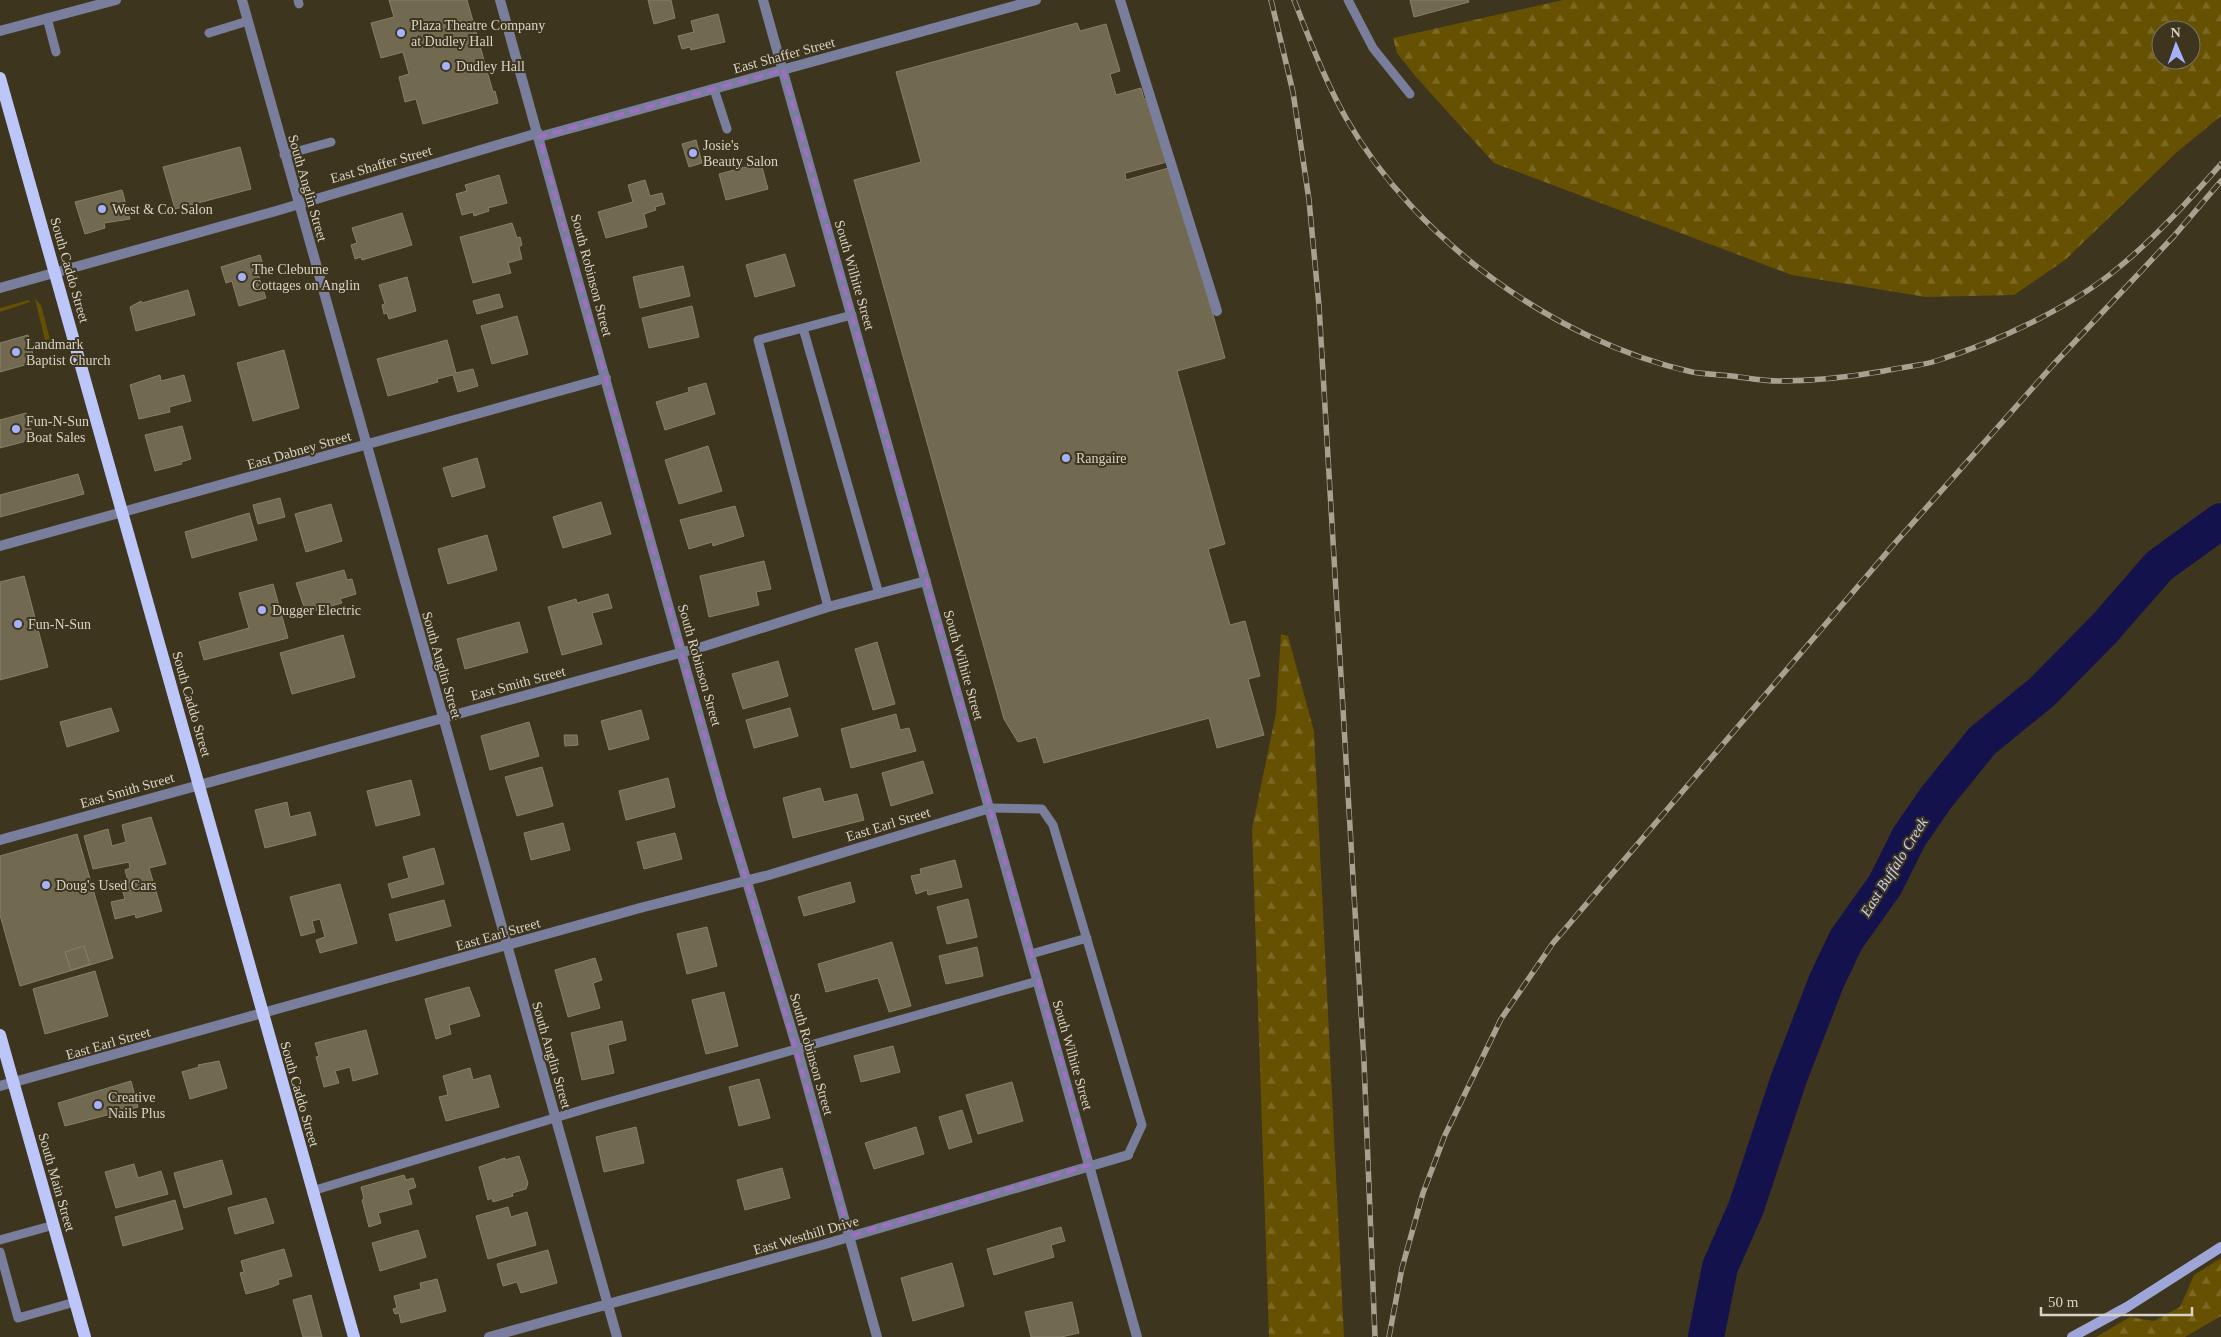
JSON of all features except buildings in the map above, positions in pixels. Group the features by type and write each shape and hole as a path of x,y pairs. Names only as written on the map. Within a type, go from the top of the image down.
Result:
{"main road":[{"name":"South Caddo Street","path":"0,78 354,1337"},
{"name":"South Main Street","path":"0,1036 85,1337"},
{"path":"2072,1337 2127,1306 2221,1247"}],"street":[{"path":"0,31 116,0"},
{"name":"South Anglin Street","path":"242,0 617,1337"},
{"name":"South Robinson Street","path":"500,0 746,881 797,1048 877,1337"},
{"name":"South Wilhite Street","path":"764,0 1137,1337"},
{"name":"East Shaffer Street","path":"0,288 539,135 1036,0"},
{"path":"1120,0 1217,311"},
{"name":"East Dabney Street","path":"0,546 606,378"},
{"name":"East Smith Street","path":"0,840 682,652 926,581"},
{"name":"East Earl Street","path":"0,1086 507,945 746,881 990,808"},
{"name":"East Westhill Drive","path":"489,1337 850,1236 1128,1155"}],"lane":[{"path":"1348,0 1373,48 1410,94"},
{"path":"47,18 56,52"},
{"path":"209,33 248,21"},
{"path":"714,89 727,129"},
{"path":"284,155 331,142"},
{"path":"828,608 758,340 852,315"},
{"path":"803,328 879,594"},
{"path":"990,808 1042,809 1053,825 1142,1125 1128,1155"},
{"path":"1031,954 1087,938"},
{"path":"312,1191 556,1117 1038,981"},
{"path":"0,1240 54,1226"},
{"path":"0,1252 18,1318 75,1302"}],"highlighted area":[{"path":"783,70 1090,1165 850,1236 710,755 539,137"}],"green space":[{"path":"1563,0 2221,0 2221,116 2177,152 2065,260 2014,295 1926,297 1792,275 1494,163 1416,77 1397,53 1393,38"},
{"path":"35,299 41,305 50,339 45,340"},
{"path":"29,300 30,302 0,312 0,308"},
{"path":"1281,634 1288,636 1314,731 1344,1337 1269,1337 1252,829 1276,713"},
{"path":"2221,1258 2221,1316 2185,1337 2096,1337 2130,1317 2154,1321 2180,1307 2194,1275"}],"waterway":[{"name":"East Buffalo Creek","path":"1706,1337 1720,1267 1746,1208 1789,1078 1827,980 1846,940 1885,885 1909,837 1936,798 1982,741 2042,692 2105,628 2159,566 2221,521"}],"railway":[{"path":"1271,0 1293,92 1309,200 1319,306 1364,1062 1375,1337"},
{"path":"1294,0 1325,75 1346,118 1375,163 1410,205 1450,244 1494,280 1541,310 1590,337 1641,357 1692,372 1773,381 1832,378 1930,363 1983,344 2031,323 2099,283 2159,231 2221,164"},
{"path":"1389,1337 1402,1268 1423,1193 1445,1135 1501,1019 1553,943 1895,543 2053,365 2174,236 2221,181"}],"place":[{"name":"Plaza Theatre Company at Dudley Hall","path":"401,33"},
{"name":"Dudley Hall","path":"446,66"},
{"name":"Josie's Beauty Salon","path":"693,153"},
{"name":"West & Co. Salon","path":"102,209"},
{"name":"The Cleburne Cottages on Anglin","path":"242,277"},
{"name":"Landmark Baptist Church","path":"16,352"},
{"name":"Fun-N-Sun Boat Sales","path":"16,429"},
{"name":"Rangaire","path":"1066,458"},
{"name":"Dugger Electric","path":"262,610"},
{"name":"Fun-N-Sun","path":"18,624"},
{"name":"Doug's Used Cars","path":"46,885"},
{"name":"Creative Nails Plus","path":"98,1105"}]}
